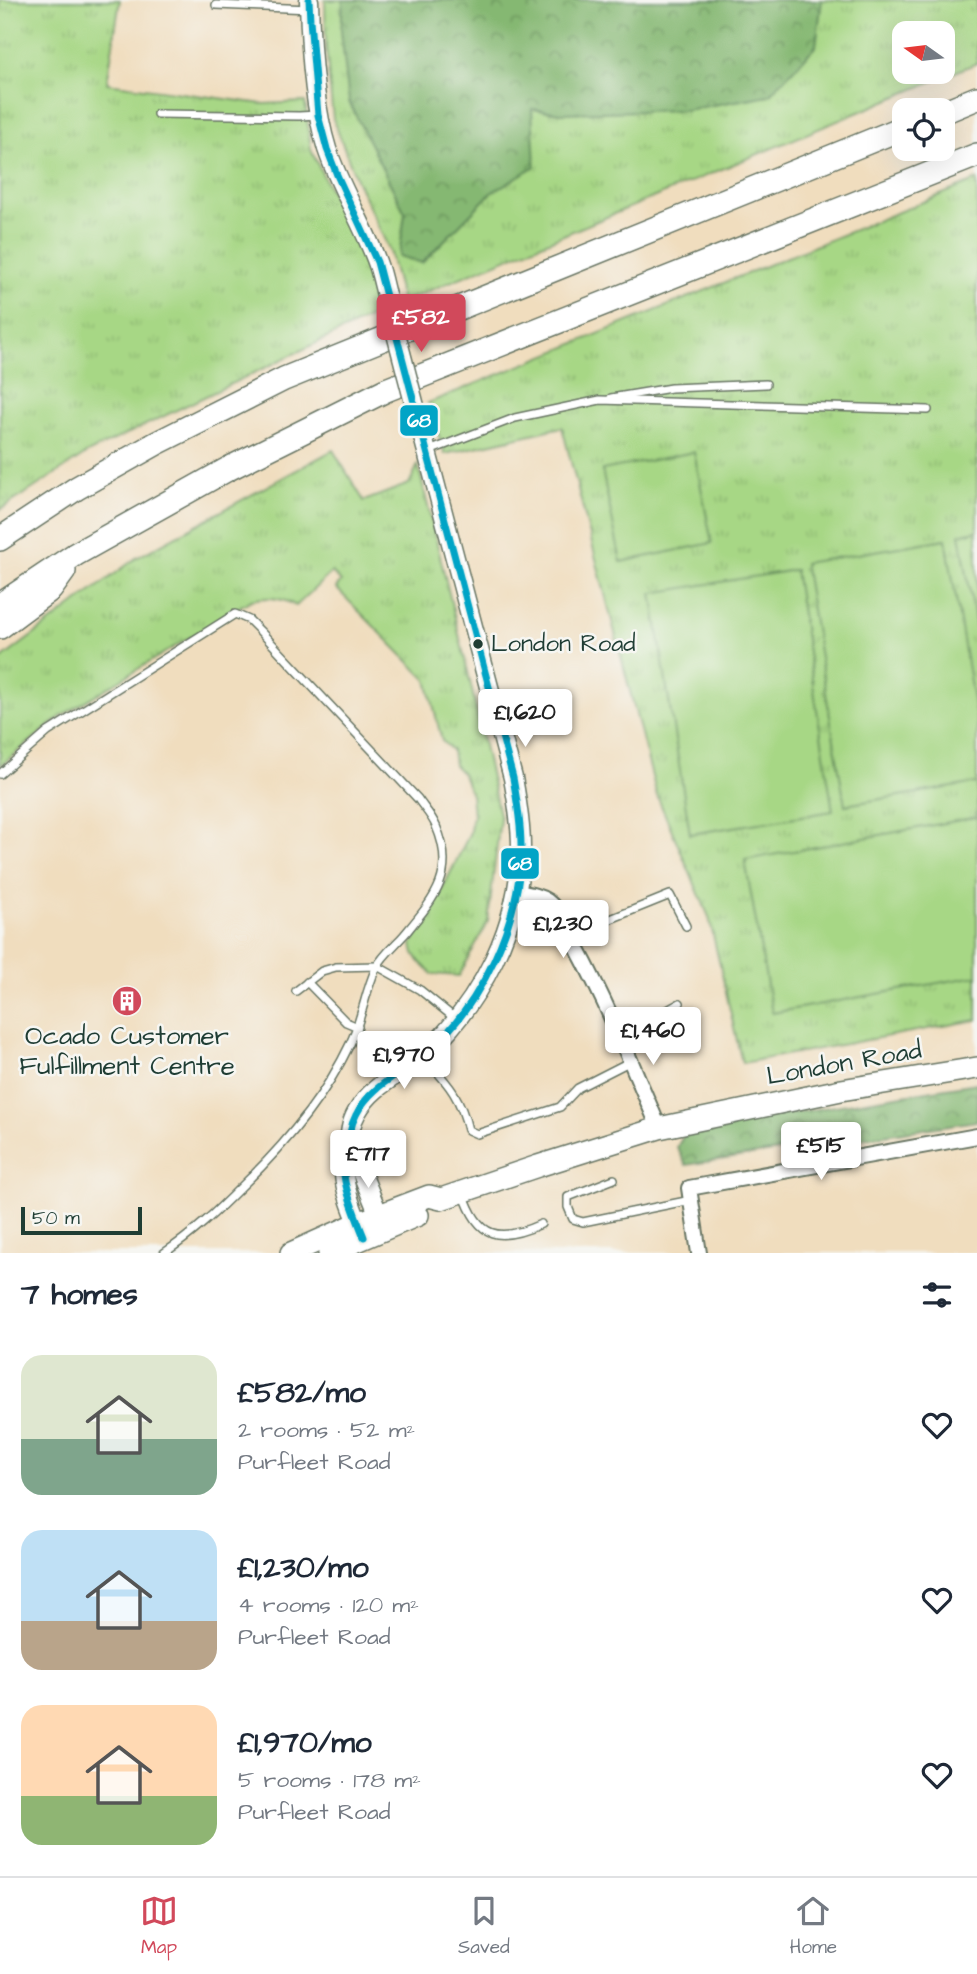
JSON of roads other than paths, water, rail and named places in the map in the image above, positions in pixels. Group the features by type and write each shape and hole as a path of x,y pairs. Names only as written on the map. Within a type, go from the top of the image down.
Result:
{"highway":[{"path":"955,107 977,98"},
{"path":"0,539 77,488 157,443 284,379 892,132"},
{"path":"0,605 76,554 228,469 386,390 977,155"},
{"path":"0,627 51,589 76,554"}],"main road":[{"name":"London Road","path":"291,1253 381,1222 429,1196 441,1199 659,1128 841,1090 977,1068"},
{"name":"London Road","path":"329,1253 361,1230"}],"street":[{"path":"310,4 318,115 337,175 377,262 509,765 518,804 521,847 516,892 505,937 476,993 458,1020 423,1056 381,1084 364,1101 352,1122 344,1172 361,1230"},
{"path":"516,892 535,895 548,902 570,936 621,1036 659,1128"},
{"path":"699,1253 689,1188 977,1136"},
{"path":"348,1158 359,1166 381,1222"}],"lane":[{"path":"216,5 310,4"},
{"path":"157,114 318,115"},
{"path":"427,452 515,418 600,400 671,388 766,384"},
{"path":"600,400 928,410"},
{"path":"0,774 48,732 235,614 249,620 260,631 418,799 435,825 443,851 444,873 436,892 419,916 377,966 358,1027 337,1070 285,1143 208,1220 164,1253"},
{"path":"570,936 670,895 686,926"},
{"path":"296,991 322,971 336,967 377,966 420,990 458,1020"},
{"path":"307,982 346,1022 358,1027"},
{"path":"621,1036 680,1003"},
{"path":"423,1056 457,1096 468,1129 477,1134 559,1107 578,1088 632,1061"},
{"path":"614,1179 568,1197 568,1207 573,1219 583,1222 691,1200"},
{"path":"462,1192 467,1206 490,1232 513,1235 541,1224"}],"place":[{"name":"London Road","path":"478,644"},
{"name":"Ocado Customer Fulfillment Centre","path":"127,1001"}]}
